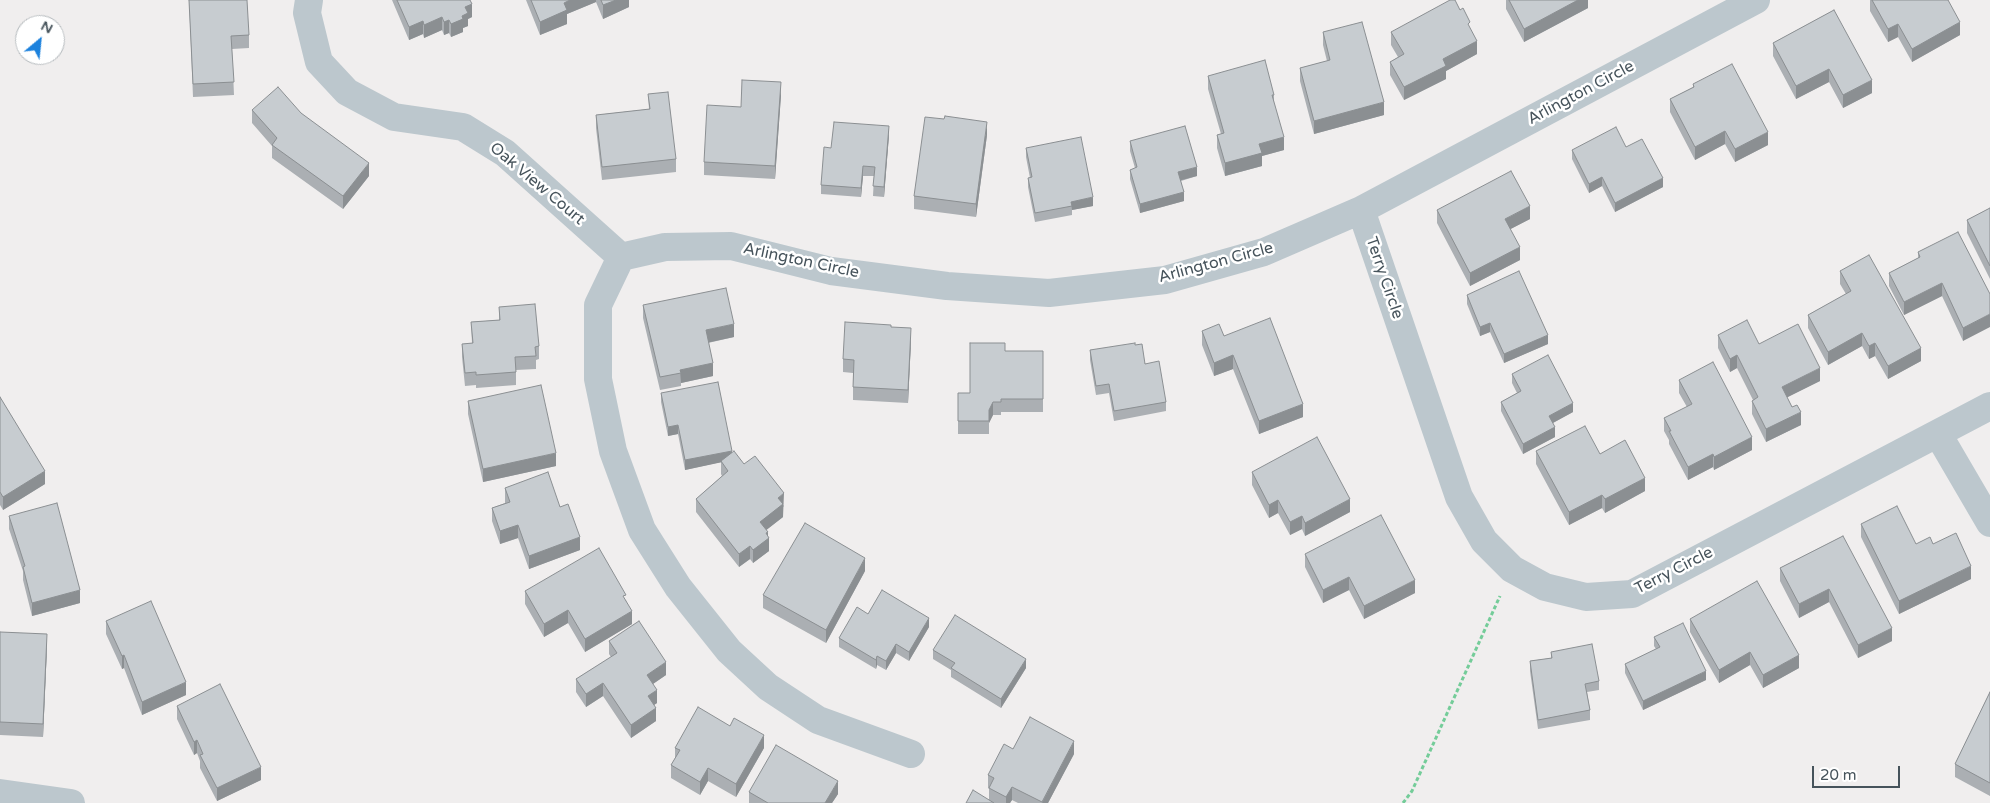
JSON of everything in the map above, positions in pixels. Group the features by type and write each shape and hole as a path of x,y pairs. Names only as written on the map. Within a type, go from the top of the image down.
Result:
{"street":[{"name":"Oak View Court","path":"310,0 307,13 320,62 347,92 394,117 463,127 505,153 621,257"},
{"name":"Arlington Circle","path":"621,257 665,247 731,246 831,271 947,286 1049,293 1165,280 1264,252 1361,210 1756,0"},
{"name":"Terry Circle","path":"1361,210 1459,497 1484,541 1512,569 1545,587 1586,597 1632,594 1990,406"},
{"path":"621,257 598,305 598,379 613,451 642,530 678,587 729,651 768,687 818,720 911,754"},
{"path":"1938,434 1990,523"},
{"path":"0,793 70,803"}],"path":[{"path":"1403,803 1412,791 1512,569"}],"building":[{"path":"189,0 247,0 249,35 231,36 234,82 193,84"},
{"path":"397,0 470,0 472,4 465,7 468,13 462,16 463,19 451,24 449,20 444,22 442,17 424,25 423,21 409,27"},
{"path":"531,0 570,0 564,3 567,10 540,22"},
{"path":"601,0 616,0 603,5"},
{"path":"1450,0 1455,0 1460,10 1463,8 1470,22 1468,24 1477,41 1443,59 1446,66 1404,87 1390,62 1404,54 1391,32"},
{"path":"1509,0 1578,0 1524,29"},
{"path":"1872,0 1948,0 1960,22 1912,49 1898,24 1888,29"},
{"path":"1834,10 1872,80 1843,95 1829,69 1796,86 1773,43"},
{"path":"1362,22 1384,102 1314,121 1300,68 1330,60 1323,32"},
{"path":"1265,60 1274,95 1272,95 1284,137 1259,144 1262,153 1225,163 1217,135 1224,133 1208,76"},
{"path":"1732,64 1768,132 1735,149 1725,131 1695,147 1670,99 1694,87 1693,84"},
{"path":"742,80 781,82 775,166 704,162 707,105 741,107"},
{"path":"278,87 301,113 369,163 343,196 272,145 277,138 252,110"},
{"path":"668,92 676,159 602,167 596,115 650,109 648,94"},
{"path":"945,116 987,122 976,204 914,196 925,117 944,119"},
{"path":"834,122 889,126 884,187 873,186 875,167 863,166 861,188 821,185 824,147 831,148"},
{"path":"1185,126 1197,167 1178,172 1184,192 1140,204 1130,170 1137,167 1130,141"},
{"path":"1616,127 1626,147 1642,139 1663,178 1615,203 1602,177 1589,184 1572,150"},
{"path":"1081,137 1093,197 1071,202 1072,206 1035,213 1028,178 1032,177 1026,148"},
{"path":"1511,171 1530,206 1505,219 1520,247 1470,273 1437,210"},
{"path":"1990,208 1990,266 1967,220"},
{"path":"1958,232 1990,294 1990,314 1963,328 1942,283 1904,302 1889,273 1920,257 1918,252"},
{"path":"1869,255 1921,348 1888,366 1875,343 1869,346 1862,333 1828,352 1808,315 1851,291 1840,271"},
{"path":"1519,271 1548,335 1504,354 1490,323 1480,327 1467,295"},
{"path":"726,288 734,324 706,330 713,363 680,370 681,373 660,377 643,305"},
{"path":"535,304 539,346 535,347 536,356 515,357 516,372 476,375 476,372 465,373 462,344 473,343 471,322 500,320 499,307"},
{"path":"1270,318 1303,404 1259,421 1233,355 1214,363 1202,331 1219,324 1224,336"},
{"path":"1747,320 1759,344 1798,324 1820,368 1782,387 1792,407 1797,405 1801,412 1766,429 1752,401 1758,397 1737,355 1730,359 1718,335"},
{"path":"845,322 911,328 908,390 853,387 854,360 843,359"},
{"path":"970,343 1005,343 1005,351 1043,351 1043,399 1001,399 1001,402 993,402 989,410 989,421 958,421 958,393 970,393"},
{"path":"1135,343 1135,345 1142,344 1145,364 1159,361 1166,402 1114,411 1109,384 1096,386 1090,350"},
{"path":"1548,355 1573,403 1549,416 1555,427 1523,444 1501,402 1521,391 1512,374"},
{"path":"1713,362 1752,437 1714,457 1713,454 1688,467 1664,418 1692,404 1679,380"},
{"path":"718,382 732,451 685,460 678,425 668,427 661,393"},
{"path":"541,385 556,453 483,469 468,401"},
{"path":"0,397 45,471 3,497 0,492"},
{"path":"1585,426 1600,454 1625,440 1645,478 1605,499 1602,495 1569,512 1536,451"},
{"path":"1317,437 1350,499 1305,523 1302,516 1290,522 1278,500 1269,505 1252,472"},
{"path":"734,451 744,464 755,456 784,493 778,498 783,504 760,522 768,532 766,533 769,538 753,550 750,546 739,554 696,499 728,471 721,461"},
{"path":"548,472 560,507 568,504 580,537 529,556 518,525 500,531 492,508 510,502 505,488"},
{"path":"57,503 80,590 32,603 23,567 25,566 9,516"},
{"path":"1897,506 1916,544 1930,537 1933,544 1956,533 1971,566 1899,601 1861,524"},
{"path":"1381,515 1415,580 1364,606 1349,577 1323,590 1305,554"},
{"path":"805,523 865,558 826,630 763,595"},
{"path":"1843,536 1892,628 1858,645 1829,589 1799,604 1780,568"},
{"path":"599,548 626,595 623,596 632,611 585,639 568,610 544,624 525,591"},
{"path":"1757,581 1799,655 1763,675 1750,652 1719,670 1690,619"},
{"path":"882,590 929,618 909,652 896,644 886,661 877,656 876,660 839,638 857,607 868,614"},
{"path":"151,601 186,682 142,702 124,655 122,656 106,621"},
{"path":"955,615 1026,659 1001,699 951,668 955,663 933,650"},
{"path":"639,621 666,662 647,675 657,690 648,696 656,708 631,725 603,683 586,694 576,679 617,653 609,641"},
{"path":"1683,623 1706,671 1643,701 1625,664 1660,647 1654,637"},
{"path":"0,632 47,634 43,724 0,722"},
{"path":"1592,644 1599,681 1585,684 1590,710 1538,720 1530,661 1552,658 1551,652"},
{"path":"220,684 261,767 217,788 200,755 203,754 197,740 194,742 177,706"},
{"path":"1990,692 1990,783 1955,764"},
{"path":"698,707 730,726 734,718 764,735 736,784 708,768 700,782 671,765 680,750 675,748"},
{"path":"1030,717 1074,741 1042,802 1012,787 1006,797 989,788 994,778 988,775 1004,744 1013,749"},
{"path":"776,745 838,781 825,803 768,803 749,792"},
{"path":"973,790 994,803 966,803"}]}
